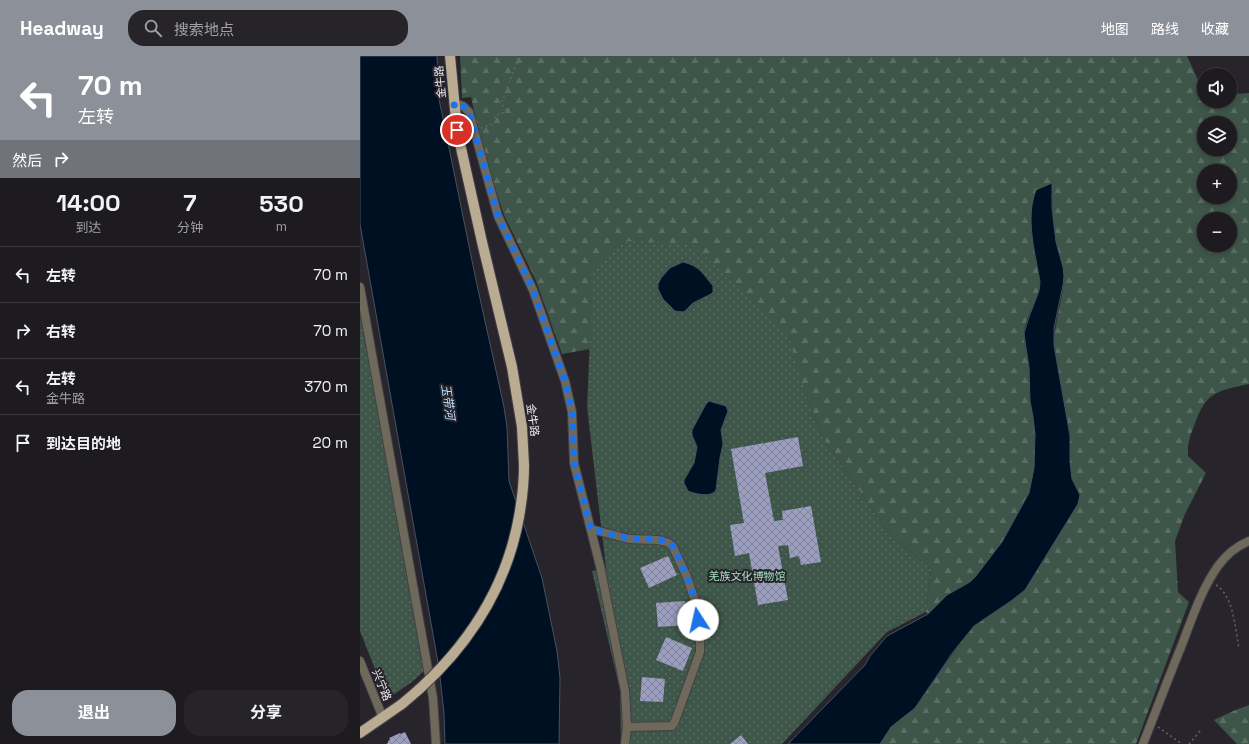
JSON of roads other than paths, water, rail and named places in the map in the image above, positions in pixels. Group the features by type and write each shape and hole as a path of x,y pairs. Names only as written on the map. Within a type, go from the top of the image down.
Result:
{"main road":[{"name":"金牛路","path":"360,733 402,704 428,682 449,660 473,628 490,602 506,567 513,545 521,506 524,466 522,427 512,367 457,130 450,56"}],"street":[{"path":"454,103 463,106 469,112 498,216 533,290 565,381 572,412 574,463 600,566 620,661 625,692 627,727 626,744"},
{"path":"360,287 434,698 436,744"},
{"path":"591,529 629,538 669,542 673,546 688,577 696,604 700,635 700,652 675,721 672,726 627,727"},
{"path":"1143,744 1190,623 1209,582 1218,566 1225,558 1236,548 1249,541"},
{"name":"兴宁路","path":"360,661 383,718"}],"water":[{"name":"玉带河","path":"360,56 437,56 439,99 477,285 504,407 507,427 509,481 542,578 557,651 560,678 559,744 445,744 444,713 439,668 360,224"},
{"path":"1052,183 1052,208 1056,242 1064,276 1054,328 1054,345 1070,436 1070,462 1072,479 1080,495 1078,504 1025,590 974,626 953,652 915,708 891,727 880,744 788,744 865,665 870,656 887,636 928,614 947,595 970,582 976,576 1002,542 1029,493 1034,468 1035,434 1030,401 1029,367 1024,333 1039,291 1040,282 1032,235 1031,212 1036,190"},
{"path":"683,262 701,271 713,286 713,292 693,303 683,312 675,311 663,299 658,289 658,284 670,268"},
{"path":"709,401 726,406 728,411 721,430 723,444 716,490 711,494 703,495 688,491 684,480 694,463 697,447 692,435 692,430"}],"park label":[{"name":"羌族文化博物馆","path":"747,576"}]}
